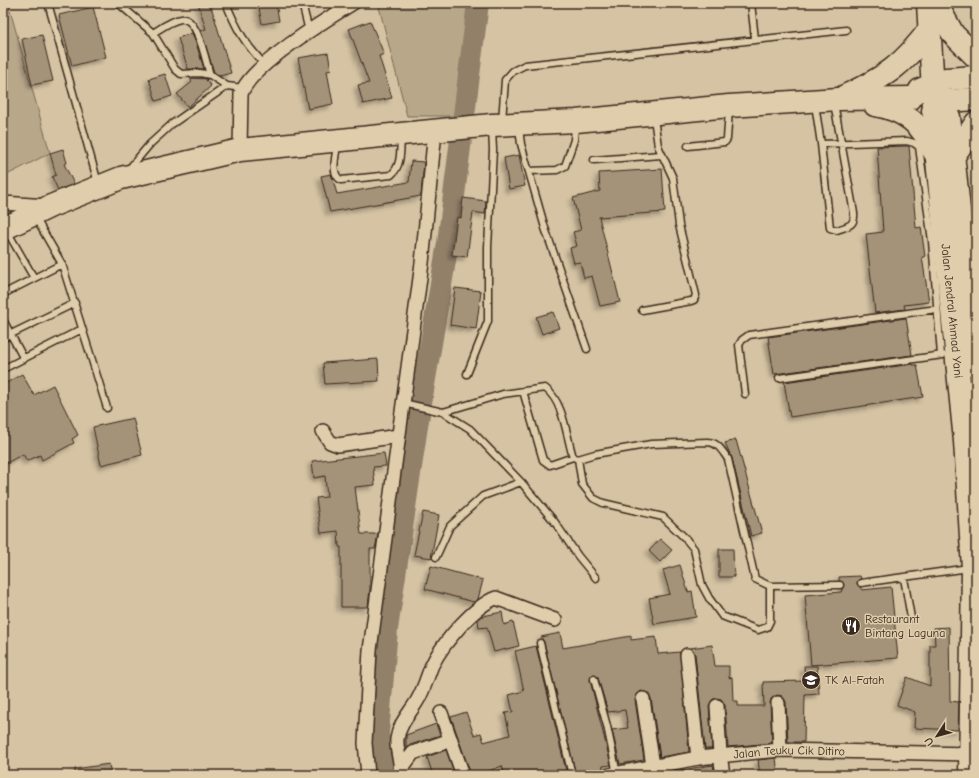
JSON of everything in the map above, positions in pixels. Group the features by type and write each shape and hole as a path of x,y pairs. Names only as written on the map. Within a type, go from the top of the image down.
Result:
{"highway":[{"path":"833,100 879,80 901,64 912,53 935,12 953,34 976,57"},
{"name":"Jalan Jendral Ahmad Yani","path":"935,12 945,159 950,200 949,354 965,441 973,568 971,765"},
{"path":"4,228 42,210 121,178 240,150 504,124 654,114 729,106 833,100 911,98 913,103 940,95 976,77"},
{"path":"940,95 976,99"},
{"path":"833,100 889,107 905,114 921,129 945,159 976,123"},
{"name":"Jalan Jendral Ahmad Yani","path":"950,200 966,253 972,306 976,366"}],"street":[{"path":"240,150 243,88 265,65 309,31 353,3"},
{"path":"367,771 365,743 370,650 386,543 398,436 409,404 422,263 438,131"},
{"path":"3,203 42,210"},
{"path":"323,432 330,442 338,445 398,436"},
{"path":"398,772 397,738 404,721 417,701 433,664 448,640 473,613 486,602 496,598 555,620"},
{"path":"687,655 698,758"},
{"path":"643,700 653,766"},
{"path":"778,703 780,750"},
{"path":"717,706 720,755 724,775"},
{"path":"441,713 463,775"},
{"path":"398,772 413,753 451,740"},
{"name":"Jalan Teuku Cik Ditiro","path":"615,775 698,758 780,750 971,765"}],"lane":[{"path":"48,3 99,186"},
{"path":"118,3 153,33 175,69 181,74 200,73 210,75 227,86 243,88"},
{"path":"226,3 237,31 247,46 265,65"},
{"path":"302,3 309,31"},
{"path":"751,3 755,39"},
{"path":"153,33 180,19 189,21 196,28 210,75"},
{"path":"468,374 488,321 488,247 493,150 504,124 505,80 513,71 525,64 846,30"},
{"path":"121,178 150,144 172,124 227,86"},
{"path":"833,100 842,143 854,221 852,225 837,230 830,228 820,144 833,100"},
{"path":"688,146 725,142 727,139 729,106"},
{"path":"642,310 691,302 694,300 696,295 679,225 673,178 661,155 656,137 654,114"},
{"path":"529,171 557,170 565,166 574,140 576,120"},
{"path":"504,124 521,144 545,228 587,350"},
{"path":"338,140 334,173 340,180 391,174 397,170 401,134"},
{"path":"779,378 949,354 937,309 932,241 918,147 914,143 907,141 820,144"},
{"path":"594,160 661,155"},
{"path":"42,210 75,303 107,408"},
{"path":"4,228 34,278"},
{"path":"3,294 62,264"},
{"path":"3,338 75,303"},
{"path":"746,394 739,346 742,340 750,335 937,309"},
{"path":"3,320 24,359"},
{"path":"3,369 82,329"},
{"path":"443,412 503,394 545,388 552,394 558,404 582,484 593,498 607,505 663,517 694,549 702,585 722,616 758,630 767,627 770,621 770,586"},
{"path":"523,391 543,460 550,465 575,458 650,444 710,442 719,446 728,459 755,579 770,586 840,585"},
{"path":"409,404 443,412 470,429 521,482 554,520 578,556 596,578"},
{"path":"436,557 450,526 483,496 521,482"},
{"path":"861,583 973,568"},
{"path":"904,578 911,618"},
{"path":"540,643 572,775"},
{"path":"594,679 607,726 615,775"}],"shaded area":[{"path":"3,3 8,3 50,153 3,177"},
{"path":"378,3 468,3 454,116 407,116"}],"building":[{"path":"198,3 210,3 231,73 220,76 214,72 201,31 206,29"},
{"path":"258,3 276,3 279,21 262,24"},
{"path":"93,7 106,57 72,66 59,15"},
{"path":"370,21 384,54 379,56 392,98 363,104 358,85 369,83 349,29"},
{"path":"192,33 204,69 188,69 178,38"},
{"path":"42,35 53,81 32,85 22,39"},
{"path":"328,53 331,70 327,71 333,104 308,109 298,58"},
{"path":"165,74 172,96 156,101 149,79"},
{"path":"190,78 208,79 206,80 211,86 188,107 177,94 192,82"},
{"path":"909,146 916,228 921,227 925,257 922,257 929,302 904,305 905,309 875,313 866,234 883,232 877,147"},
{"path":"63,149 67,163 64,164 74,184 58,190 52,177 56,175 50,153"},
{"path":"519,155 525,186 509,189 504,158"},
{"path":"411,161 424,162 421,196 330,212 321,176 331,174 337,194 409,182"},
{"path":"662,169 665,212 599,217 620,302 600,306 592,276 584,278 580,262 574,263 570,248 577,246 573,232 581,230 573,198 600,191 599,173"},
{"path":"463,198 486,201 485,214 473,212 467,257 452,255 457,217 461,218"},
{"path":"455,288 481,291 476,329 450,325"},
{"path":"553,312 559,328 542,334 536,317"},
{"path":"906,318 912,355 774,374 768,337"},
{"path":"378,359 379,381 325,384 323,363"},
{"path":"913,364 917,365 923,397 790,417 784,382"},
{"path":"22,374 34,395 53,385 78,435 72,439 74,443 42,460 40,455 27,461 23,454 3,465 3,385"},
{"path":"133,418 142,455 101,465 93,427"},
{"path":"736,440 762,533 751,536 732,458 725,443"},
{"path":"384,453 386,466 373,467 375,485 355,487 361,534 378,534 375,549 370,549 370,589 368,607 341,607 341,547 339,547 338,531 321,533 316,498 327,497 325,476 314,478 312,461"},
{"path":"423,512 439,515 431,558 414,555"},
{"path":"660,539 672,550 660,562 649,551"},
{"path":"719,549 733,549 734,577 719,577"},
{"path":"680,565 688,592 692,591 696,617 654,624 649,598 670,594 663,570"},
{"path":"431,566 483,580 478,599 474,602 425,589"},
{"name":"Restaurant Bintang Laguna","path":"860,576 861,578 857,583 862,590 891,587 898,658 811,665 805,595 841,592 844,585 839,581 839,577"},
{"path":"502,612 504,625 513,622 519,646 494,652 487,627 479,628 478,620 483,616"},
{"path":"949,627 950,701 959,702 958,730 914,728 915,712 897,705 907,677 930,686 930,645 935,645 934,628"},
{"path":"560,633 563,648 631,636 631,640 656,637 658,654 680,652 689,752 660,757 651,698 646,692 641,691 636,696 635,700 644,760 620,764 612,730 628,728 625,710 608,712 598,678 593,675 590,680 611,765 603,766 601,775 576,775 544,642 541,637"},
{"path":"712,645 715,666 729,666 729,678 732,677 733,701 738,701 738,706 764,706 763,682 805,681 804,666 817,666 819,694 805,695 804,742 788,742 786,702 782,696 777,695 771,699 770,703 772,743 728,747 725,705 721,699 716,698 712,700 709,706 712,749 705,749 695,654 690,648"},
{"path":"536,646 567,775 505,775 502,766 483,773 483,775 471,775 451,717 466,712 474,735 481,733 484,742 510,735 505,713 513,712 509,695 524,691 515,651"},
{"path":"436,724 440,735 410,745 406,750 406,735"},
{"path":"446,750 455,775 433,775 427,757"},
{"path":"776,758 778,775 760,775 758,760"},
{"path":"109,764 111,775 75,775 75,769"},
{"path":"713,765 715,775 669,775 668,772"}],"waterway":[{"path":"383,775 378,733 387,629 417,426 448,243 478,3"}],"place":[{"name":"Restaurant Bintang Laguna","path":"851,626"},
{"name":"TK Al-Fatah","path":"811,680"}]}
